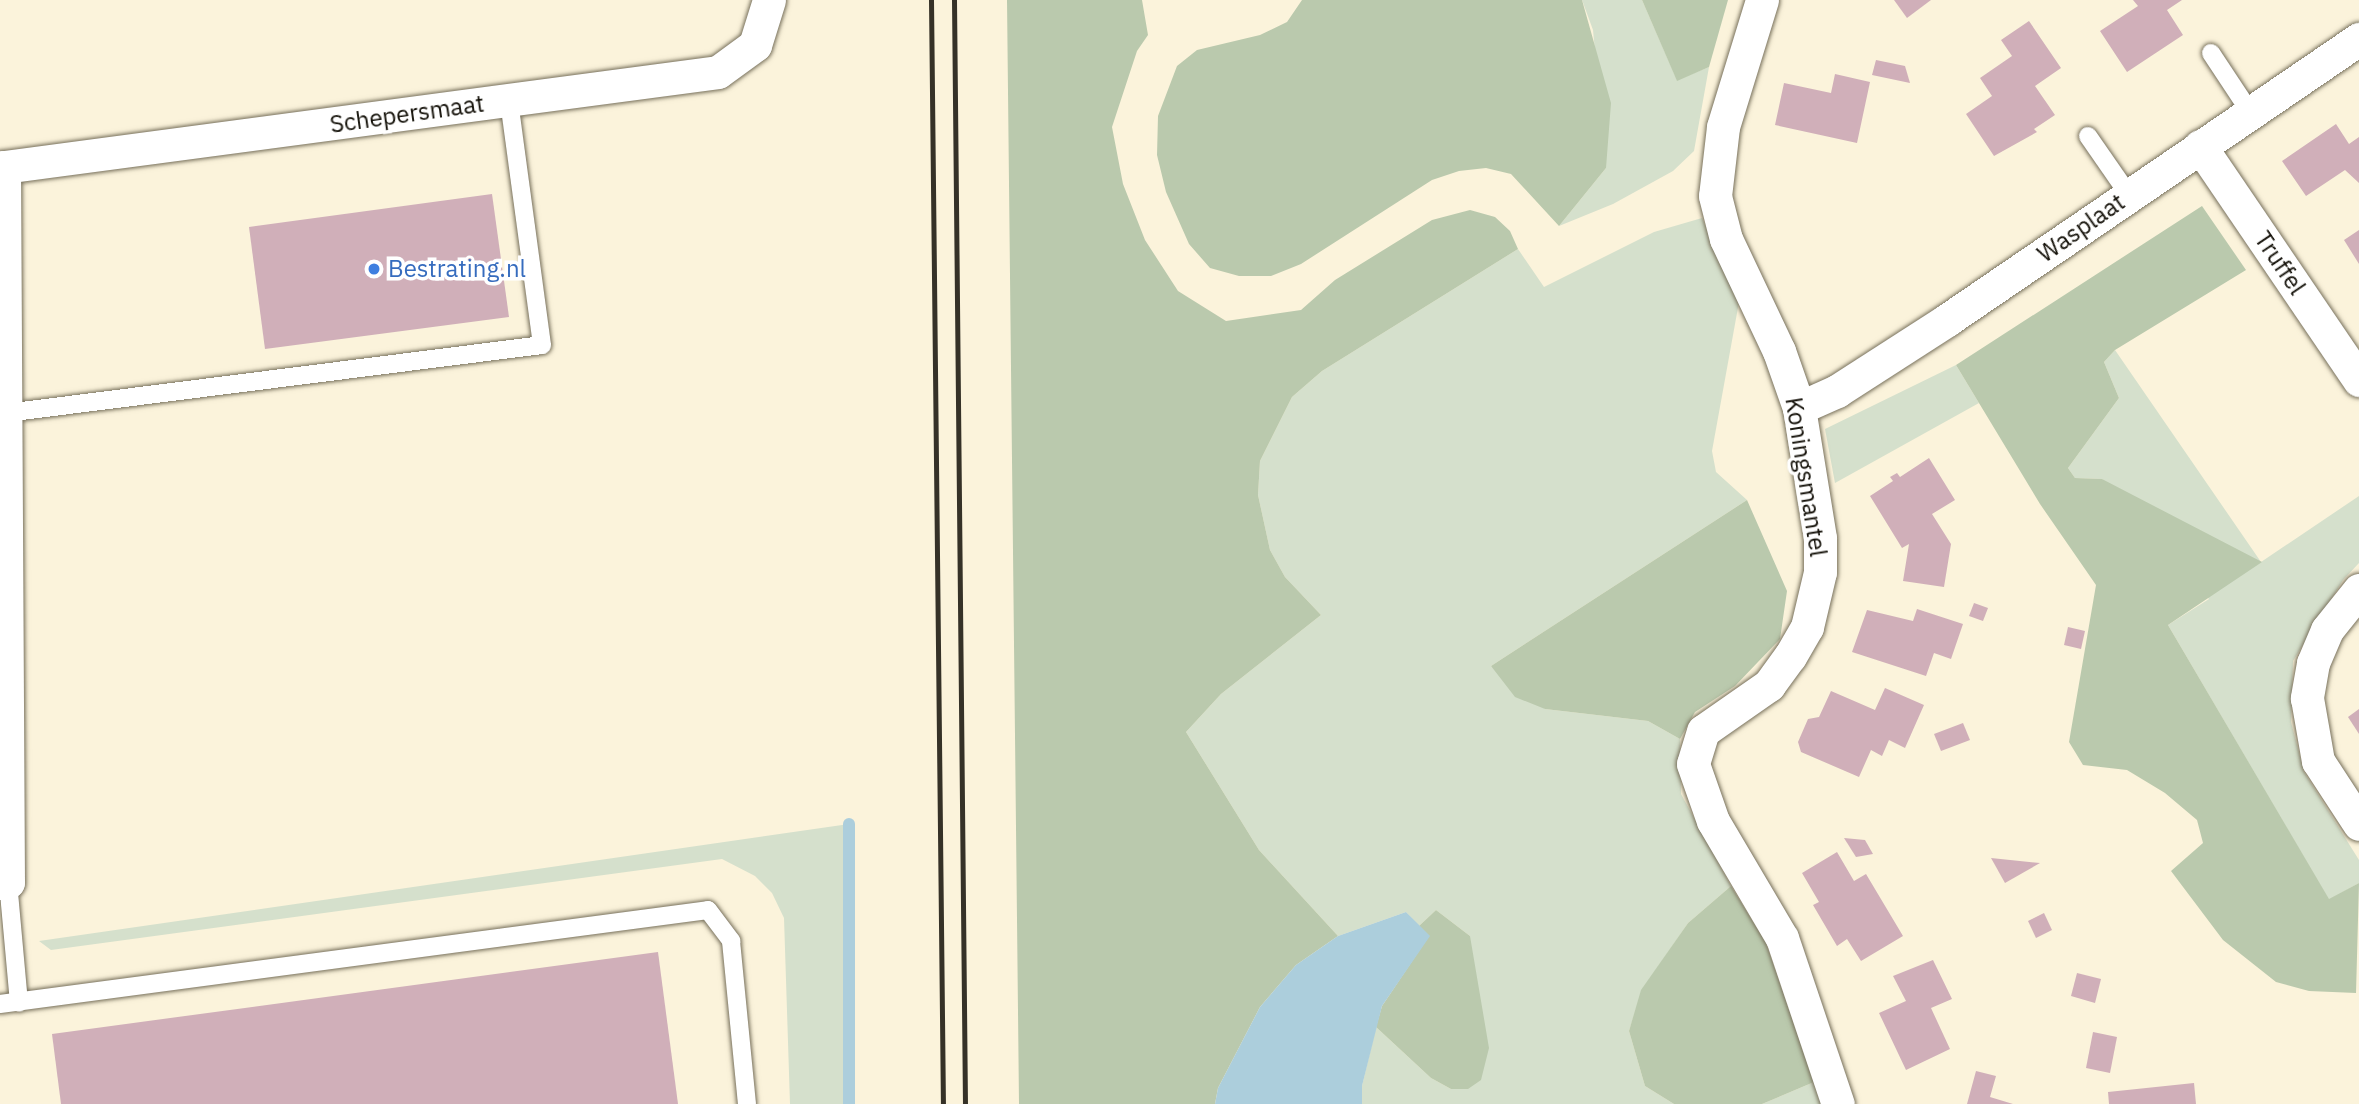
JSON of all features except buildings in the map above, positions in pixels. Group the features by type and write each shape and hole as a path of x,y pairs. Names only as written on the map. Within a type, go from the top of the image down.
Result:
{"street":[{"name":"Schepersmaat","path":"2,167 718,72 755,45 769,0"},
{"name":"Koningsmantel","path":"1762,0 1723,127 1715,196 1726,239 1779,351 1799,408 1820,538 1815,602 1807,627 1769,685 1703,731 1693,764 1713,821 1782,938 1838,1104"},
{"name":"Wasplaat","path":"1799,408 1837,391 1947,320 2359,39"},
{"name":"Truffel","path":"2200,146 2359,380"},
{"path":"2,167 6,413 4,883"},
{"path":"2359,590 2327,630 2313,663 2307,698 2318,761 2359,824"}],"lane":[{"path":"2211,53 2250,112"},
{"path":"6,413 542,345 509,100"},
{"path":"2088,136 2129,195"},
{"path":"4,883 19,1002"},
{"path":"0,1004 708,910 731,941 747,1104"}],"green space":[{"path":"1007,0 1142,0 1148,35 1137,51 1112,127 1123,184 1145,240 1178,291 1226,321 1301,310 1335,280 1432,220 1470,210 1495,217 1510,231 1518,249 1322,371 1292,397 1260,461 1258,495 1270,550 1285,577 1321,615 1221,694 1186,732 1259,850 1338,936 1296,965 1260,1007 1218,1088 1215,1104 1019,1104"},
{"path":"1302,0 1582,0 1611,103 1606,168 1559,226 1511,174 1486,168 1459,171 1432,180 1301,264 1271,276 1239,276 1210,268 1189,244 1166,192 1157,155 1158,116 1177,66 1197,50 1260,35 1287,22"},
{"path":"1582,0 1642,0 1677,80 1709,67 1694,151 1673,171 1613,204 1559,226 1606,168 1593,30"},
{"path":"1642,0 1728,0 1709,67 1677,81"},
{"path":"2202,206 2246,270 2115,350 2104,362 2119,398 2068,468 2075,478 2102,479 2262,562 2168,625 2329,899 2359,883 2356,993 2309,991 2276,982 2223,940 2171,871 2203,843 2197,820 2165,793 2127,770 2083,765 2069,742 2096,585 2040,504 1956,365"},
{"path":"1702,218 1739,302 1712,451 1716,472 1747,500 1491,666 1545,709 1648,721 1680,739 1681,794 1731,886 1688,923 1642,990 1629,1031 1645,1086 1674,1104 1362,1104 1362,1086 1376,1027 1431,1078 1451,1089 1470,936 1436,910 1419,926 1406,912 1338,936 1259,850 1186,732 1221,694 1321,615 1285,577 1270,550 1258,495 1260,461 1292,397 1322,371 1518,249 1544,287 1654,232"},
{"path":"2115,350 2261,562 2359,496 2359,563 2343,580 2293,661 2291,722 2304,772 2359,860 2359,883 2329,900 2168,625 2209,599 2102,479 2075,478 2068,468 2119,398 2104,362"},
{"path":"1956,365 1979,403 1835,483 1825,429"},
{"path":"1747,500 1787,591 1780,639 1735,686 1695,712 1680,739 1648,721 1545,709 1515,697 1491,666"},
{"path":"849,824 849,1104 790,1104 784,918 772,893 755,876 722,859 51,950 39,941"},
{"path":"1731,886 1766,943 1814,1082 1762,1104 1674,1104 1645,1086 1629,1031 1641,990 1688,923"},
{"path":"1436,910 1470,936 1489,1048 1481,1080 1468,1089 1451,1089 1431,1078 1376,1027 1382,1006 1429,936 1419,926"},
{"path":"1814,1082 1822,1104 1762,1104"}],"water":[{"path":"1406,912 1430,936 1382,1006 1362,1086 1362,1104 1215,1104 1218,1088 1260,1007 1296,965 1338,936"}],"waterway":[{"path":"849,824 849,1104"}],"railway":[{"path":"931,0 943,1104"},
{"path":"954,0 965,1104"}],"place":[{"name":"Bestrating.nl","path":"374,269"}]}
